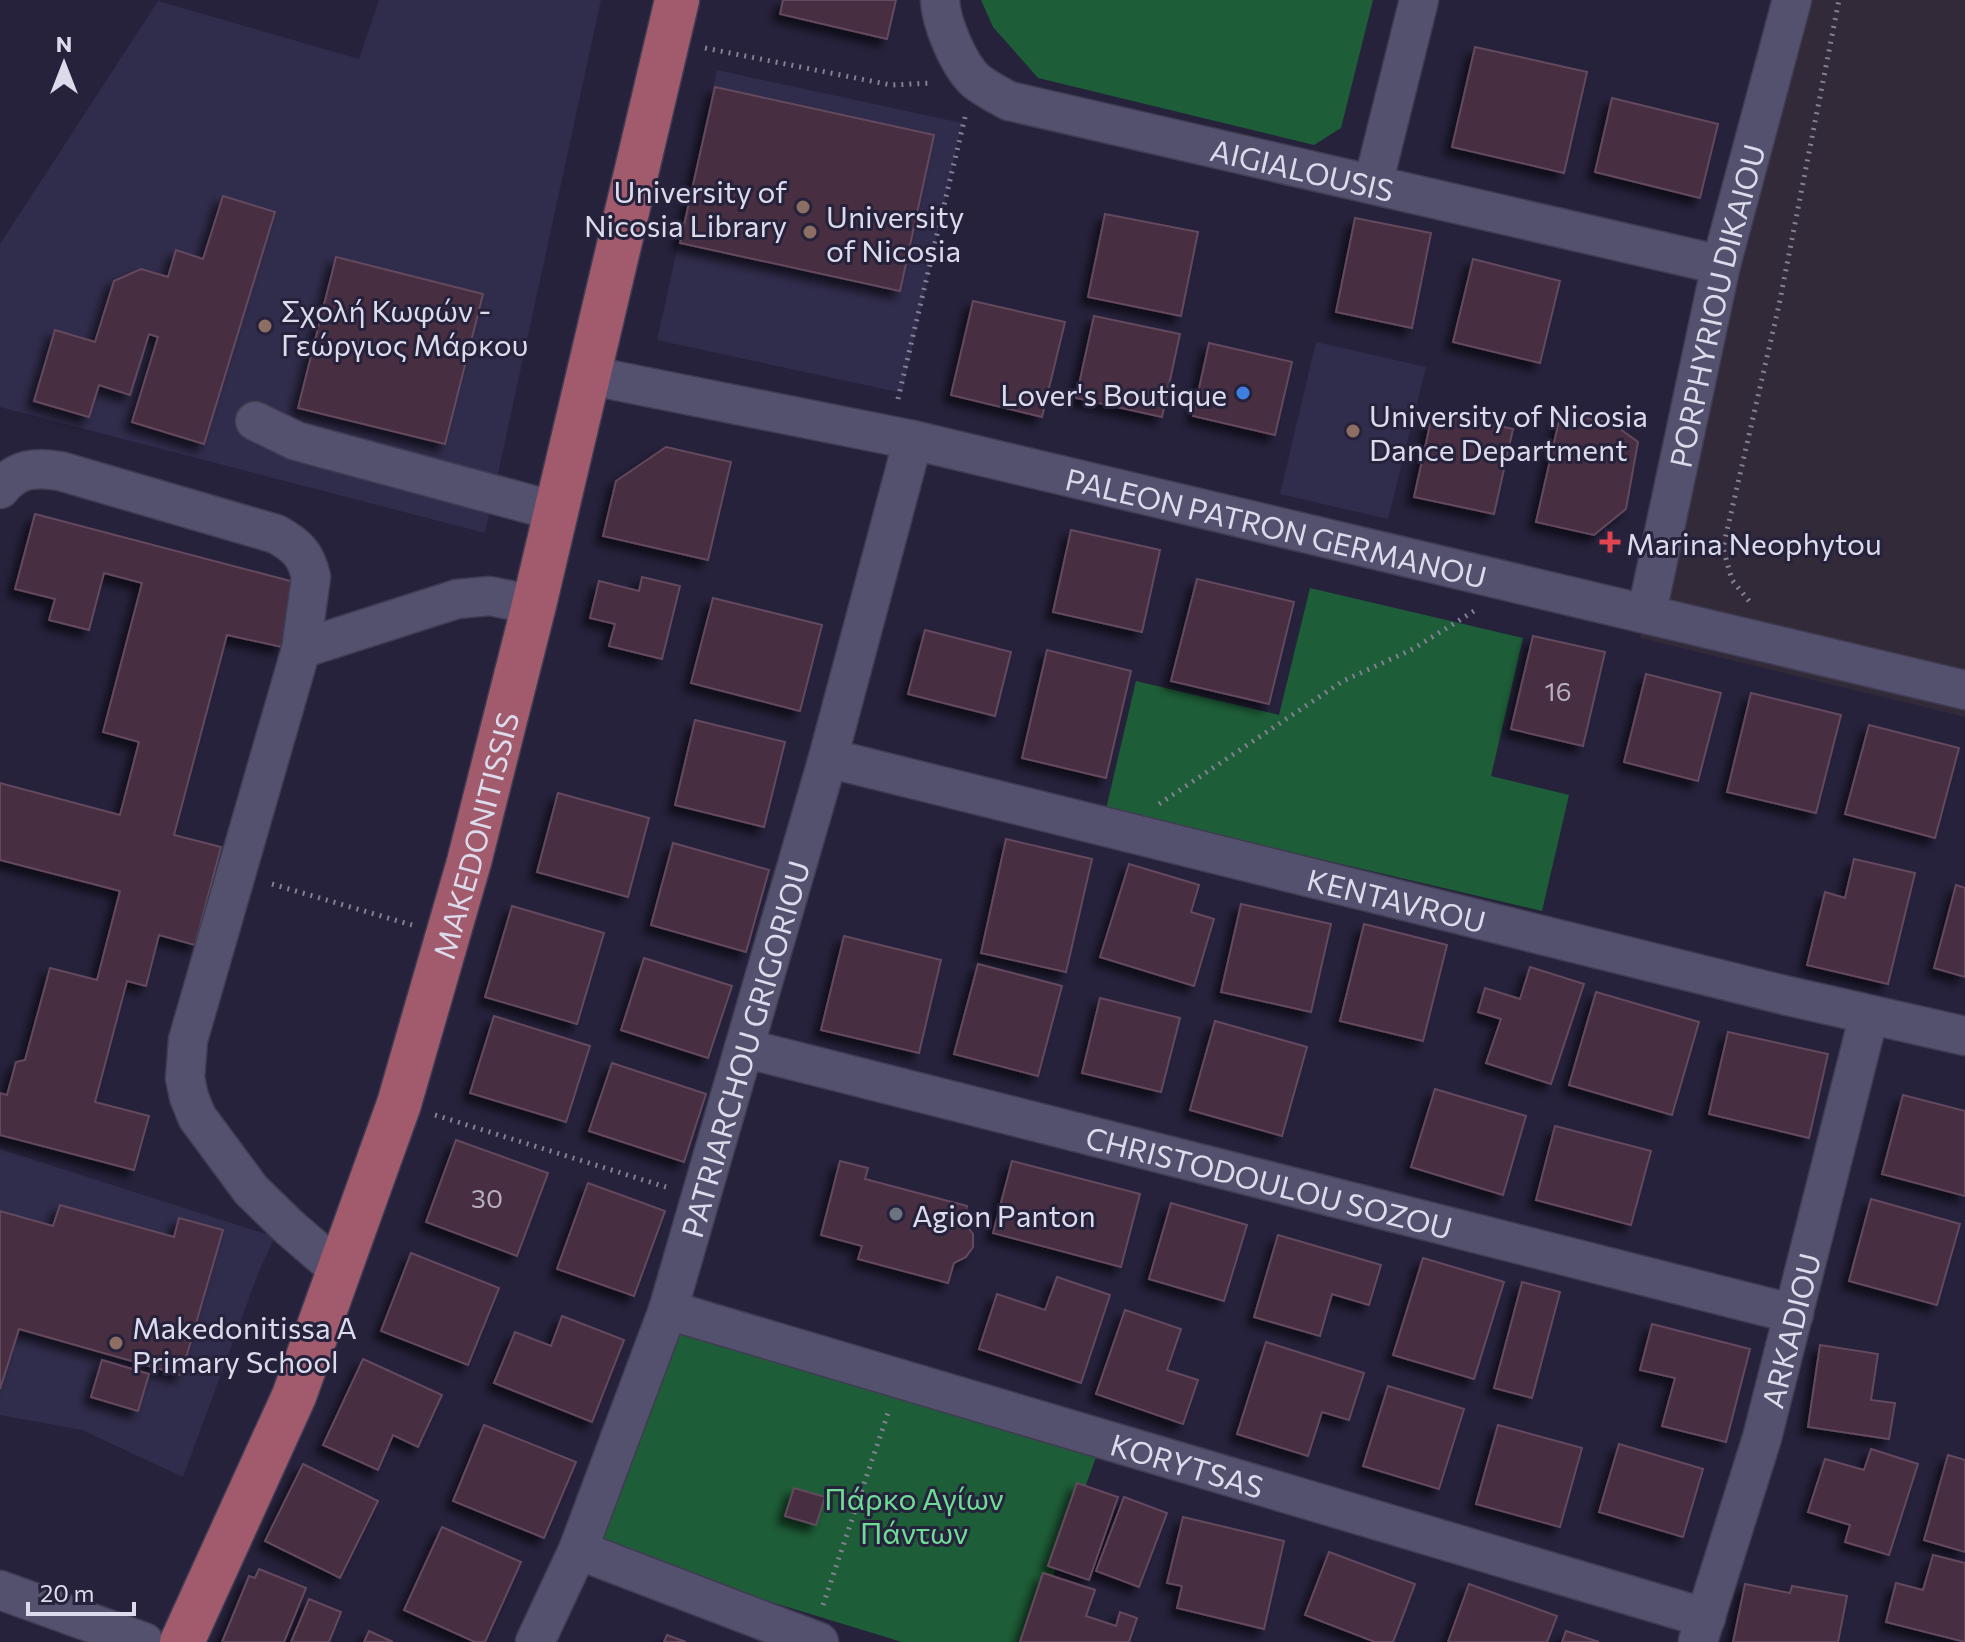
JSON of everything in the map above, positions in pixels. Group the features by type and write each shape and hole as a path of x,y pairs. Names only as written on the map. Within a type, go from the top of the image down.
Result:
{"main road":[{"name":"MAKEDONITISSIS","path":"182,1642 294,1396 399,1104 469,862 534,605 672,20"}],"street":[{"name":"AIGIALOUSIS","path":"940,0 940,10 954,48 974,79 1009,101 1721,265"},
{"path":"1373,184 1419,0"},
{"name":"PORPHYRIOU DIKAIOU","path":"1647,612 1721,265 1792,0"},
{"name":"PALEON PATRON GERMANOU","path":"587,375 902,438 1647,612 1965,690"},
{"path":"255,421 296,441 555,511"},
{"name":"PATRIARCHOU GRIGORIOU","path":"535,1642 578,1550 668,1310 828,758 902,438"},
{"path":"0,489 9,478 24,469 60,471 276,534 295,545 309,566 311,577 301,649 188,1040 185,1078 197,1117 251,1190 340,1271"},
{"path":"301,649 457,599 490,596 534,605"},
{"name":"KENTAVROU","path":"828,758 1869,1015 1965,1036"},
{"name":"ARKADIOU","path":"1702,1630 1762,1438 1869,1015"},
{"name":"CHRISTODOULOU SOZOU","path":"744,1048 1794,1314"},
{"name":"KORYTSAS","path":"668,1310 900,1378 1702,1630"},
{"path":"578,1550 815,1640"},
{"path":"0,1590 144,1642"}],"path":[{"path":"1753,605 1732,580 1723,548 1779,305 1839,0"},
{"path":"672,20 891,85 974,79 902,438"},
{"path":"1123,831 1178,789 1343,681 1413,649 1520,583"},
{"path":"236,874 415,926"},
{"path":"399,1104 700,1197"},
{"path":"815,1640 900,1378"}],"shaded area":[{"name":"Σχολή Κωφών - Γεώργιος Μάρκου","path":"379,0 601,0 485,533 0,407 0,244 158,1 359,59"},
{"path":"1804,0 1965,0 1965,717 1640,638 1728,274"},
{"name":"University of Nicosia","path":"717,70 962,123 902,393 657,340"},
{"name":"University of Nicosia Dance Department","path":"1316,342 1426,367 1388,519 1280,494"},
{"name":"Makedonitissa A Primary School","path":"0,1149 275,1237 259,1271 183,1477 82,1430 0,1415"}],"green space":[{"path":"981,0 1373,0 1341,128 1314,145 1038,78 993,27"},
{"path":"1310,588 1523,638 1491,776 1569,795 1542,911 1106,809 1136,681 1279,715"},
{"name":"Πάρκο Αγίων Πάντων","path":"668,1310 1103,1438 1029,1642 902,1642 594,1548"}],"building":[{"path":"783,0 896,0 887,39 780,14"},
{"path":"1475,47 1587,72 1564,173 1452,147"},
{"name":"University of Nicosia Library","path":"715,87 934,135 900,291 680,243"},
{"path":"1612,98 1718,124 1700,198 1595,172"},
{"path":"223,196 275,212 204,444 132,422 158,337 149,334 130,395 99,385 89,417 34,401 55,330 95,342 114,281 141,269 168,277 176,250 203,259"},
{"path":"1105,214 1198,232 1181,316 1088,297"},
{"path":"1355,218 1431,233 1412,328 1336,312"},
{"path":"336,257 483,294 445,444 298,408"},
{"path":"1473,259 1560,281 1540,363 1453,342"},
{"path":"973,301 1065,322 1042,417 951,395"},
{"path":"1094,316 1180,334 1162,417 1076,398"},
{"path":"1209,343 1292,362 1275,435 1193,416"},
{"path":"1433,411 1513,429 1494,514 1414,497"},
{"path":"1561,412 1613,424 1638,442 1626,509 1594,535 1536,522"},
{"path":"666,447 731,462 708,560 603,536 616,481"},
{"path":"35,514 298,583 282,647 227,635 174,835 221,847 195,945 159,935 146,986 127,981 95,1102 149,1116 134,1170 0,1135 0,1093 7,1095 16,1062 25,1060 50,968 97,980 120,891 0,860 0,783 120,815 139,742 103,732 142,583 104,573 89,630 49,620 55,599 15,589"},
{"path":"1071,530 1160,550 1142,632 1053,612"},
{"path":"642,577 680,586 662,659 609,646 615,624 590,618 599,581 639,591"},
{"path":"1197,579 1294,602 1269,704 1171,681"},
{"path":"713,598 822,625 800,711 691,683"},
{"path":"925,630 1011,652 995,716 908,694"},
{"path":"1533,636 1605,652 1583,746 1511,729"},
{"path":"1047,650 1131,671 1106,778 1022,758"},
{"path":"1646,674 1721,693 1698,781 1624,762"},
{"path":"1751,693 1841,715 1816,813 1727,792"},
{"path":"695,720 785,742 764,827 675,805"},
{"path":"1869,725 1959,748 1935,838 1845,814"},
{"path":"558,793 649,818 628,897 537,872"},
{"path":"1006,839 1092,859 1066,972 981,953"},
{"path":"673,843 769,870 746,952 651,925"},
{"path":"1854,859 1915,873 1888,984 1807,965 1825,892 1845,898"},
{"path":"1129,864 1199,885 1191,912 1214,919 1194,986 1100,957"},
{"path":"1956,885 1965,888 1965,977 1934,968"},
{"path":"1241,904 1331,924 1311,1012 1221,992"},
{"path":"512,906 604,933 577,1024 485,997"},
{"path":"1364,924 1447,945 1423,1041 1340,1021"},
{"path":"844,936 941,960 919,1053 821,1030"},
{"path":"644,958 732,986 708,1058 621,1030"},
{"path":"978,964 1062,986 1038,1076 954,1054"},
{"path":"1530,967 1584,984 1551,1084 1486,1063 1501,1019 1478,1012 1485,988 1520,999"},
{"path":"1596,992 1699,1022 1672,1115 1569,1085"},
{"path":"1100,998 1180,1018 1161,1092 1082,1073"},
{"path":"494,1016 590,1046 566,1122 470,1093"},
{"path":"1215,1021 1307,1047 1282,1136 1190,1110"},
{"path":"1728,1032 1828,1054 1809,1138 1709,1114"},
{"path":"612,1063 706,1094 684,1162 589,1131"},
{"path":"1435,1089 1526,1116 1503,1195 1411,1167"},
{"path":"1903,1095 1965,1111 1965,1196 1882,1174"},
{"path":"1555,1126 1651,1151 1631,1225 1536,1200"},
{"path":"456,1140 548,1173 517,1256 426,1222"},
{"name":"Agion Panton","path":"840,1161 868,1168 865,1179 967,1206 964,1222 973,1234 973,1247 966,1257 954,1263 948,1283 858,1259 862,1246 821,1235"},
{"path":"1012,1161 1140,1194 1121,1267 993,1233"},
{"path":"588,1183 665,1211 634,1296 557,1269"},
{"path":"1871,1199 1960,1224 1937,1305 1849,1281"},
{"path":"1171,1203 1247,1225 1224,1301 1149,1279"},
{"path":"60,1205 174,1237 179,1218 223,1230 181,1375 19,1329 0,1389 0,1211 53,1226"},
{"path":"1278,1235 1381,1265 1369,1305 1332,1294 1320,1336 1254,1317"},
{"path":"411,1253 499,1288 468,1365 381,1331"},
{"path":"1423,1258 1504,1282 1474,1379 1393,1355"},
{"path":"1057,1277 1110,1295 1081,1383 979,1349 997,1294 1045,1310"},
{"path":"1522,1282 1560,1292 1532,1398 1494,1388"},
{"path":"1125,1310 1181,1329 1167,1370 1198,1380 1183,1424 1096,1394"},
{"path":"562,1316 624,1340 592,1422 494,1383 515,1332 551,1346"},
{"path":"1652,1324 1750,1349 1726,1442 1662,1426 1675,1378 1640,1370"},
{"path":"1266,1342 1364,1373 1349,1420 1322,1412 1308,1456 1237,1434"},
{"path":"1820,1345 1878,1354 1871,1400 1895,1403 1889,1439 1808,1427"},
{"path":"363,1359 442,1395 418,1447 393,1435 378,1470 323,1445"},
{"path":"102,1360 149,1374 138,1411 91,1397"},
{"path":"1388,1386 1464,1409 1439,1489 1363,1466"},
{"path":"484,1425 576,1462 544,1538 453,1501"},
{"path":"1498,1425 1582,1448 1560,1527 1476,1504"},
{"path":"1619,1444 1703,1469 1683,1537 1599,1512"},
{"path":"1871,1449 1918,1464 1889,1555 1845,1542 1850,1525 1808,1512 1825,1459 1864,1470"},
{"path":"1948,1455 1965,1460 1965,1552 1924,1540"},
{"path":"303,1464 378,1501 340,1578 265,1541"},
{"path":"1077,1483 1118,1497 1089,1580 1048,1566"},
{"path":"794,1488 825,1497 816,1525 785,1516"},
{"path":"1124,1497 1167,1513 1139,1587 1096,1571"},
{"path":"1183,1517 1284,1541 1264,1629 1177,1608 1182,1586 1167,1583"},
{"path":"442,1527 521,1562 485,1642 475,1642 404,1610"},
{"path":"1329,1552 1415,1584 1393,1642 1375,1642 1305,1615"},
{"path":"1933,1555 1965,1563 1965,1642 1886,1622 1896,1583 1923,1590"},
{"path":"259,1569 306,1588 284,1642 222,1642 249,1576 255,1578"},
{"path":"1043,1573 1095,1590 1086,1616 1116,1626 1120,1612 1137,1618 1129,1642 1020,1642"},
{"path":"1469,1584 1557,1616 1547,1642 1448,1642"},
{"path":"1745,1584 1790,1593 1792,1586 1847,1596 1838,1642 1733,1642"},
{"path":"309,1599 341,1612 329,1642 291,1642"},
{"path":"369,1631 393,1642 364,1642"},
{"path":"1566,1631 1599,1642 1562,1642"},
{"path":"667,1635 686,1642 664,1642"}],"place":[{"name":"University of Nicosia Library","path":"803,207"},
{"name":"University of Nicosia","path":"810,232"},
{"name":"Σχολή Κωφών - Γεώργιος Μάρκου","path":"265,326"},
{"name":"Lover's Boutique","path":"1243,393"},
{"name":"University of Nicosia Dance Department","path":"1353,431"},
{"name":"Marina Neophytou","path":"1610,542"},
{"name":"Agion Panton","path":"896,1214"},
{"name":"Makedonitissa A Primary School","path":"116,1343"}]}
